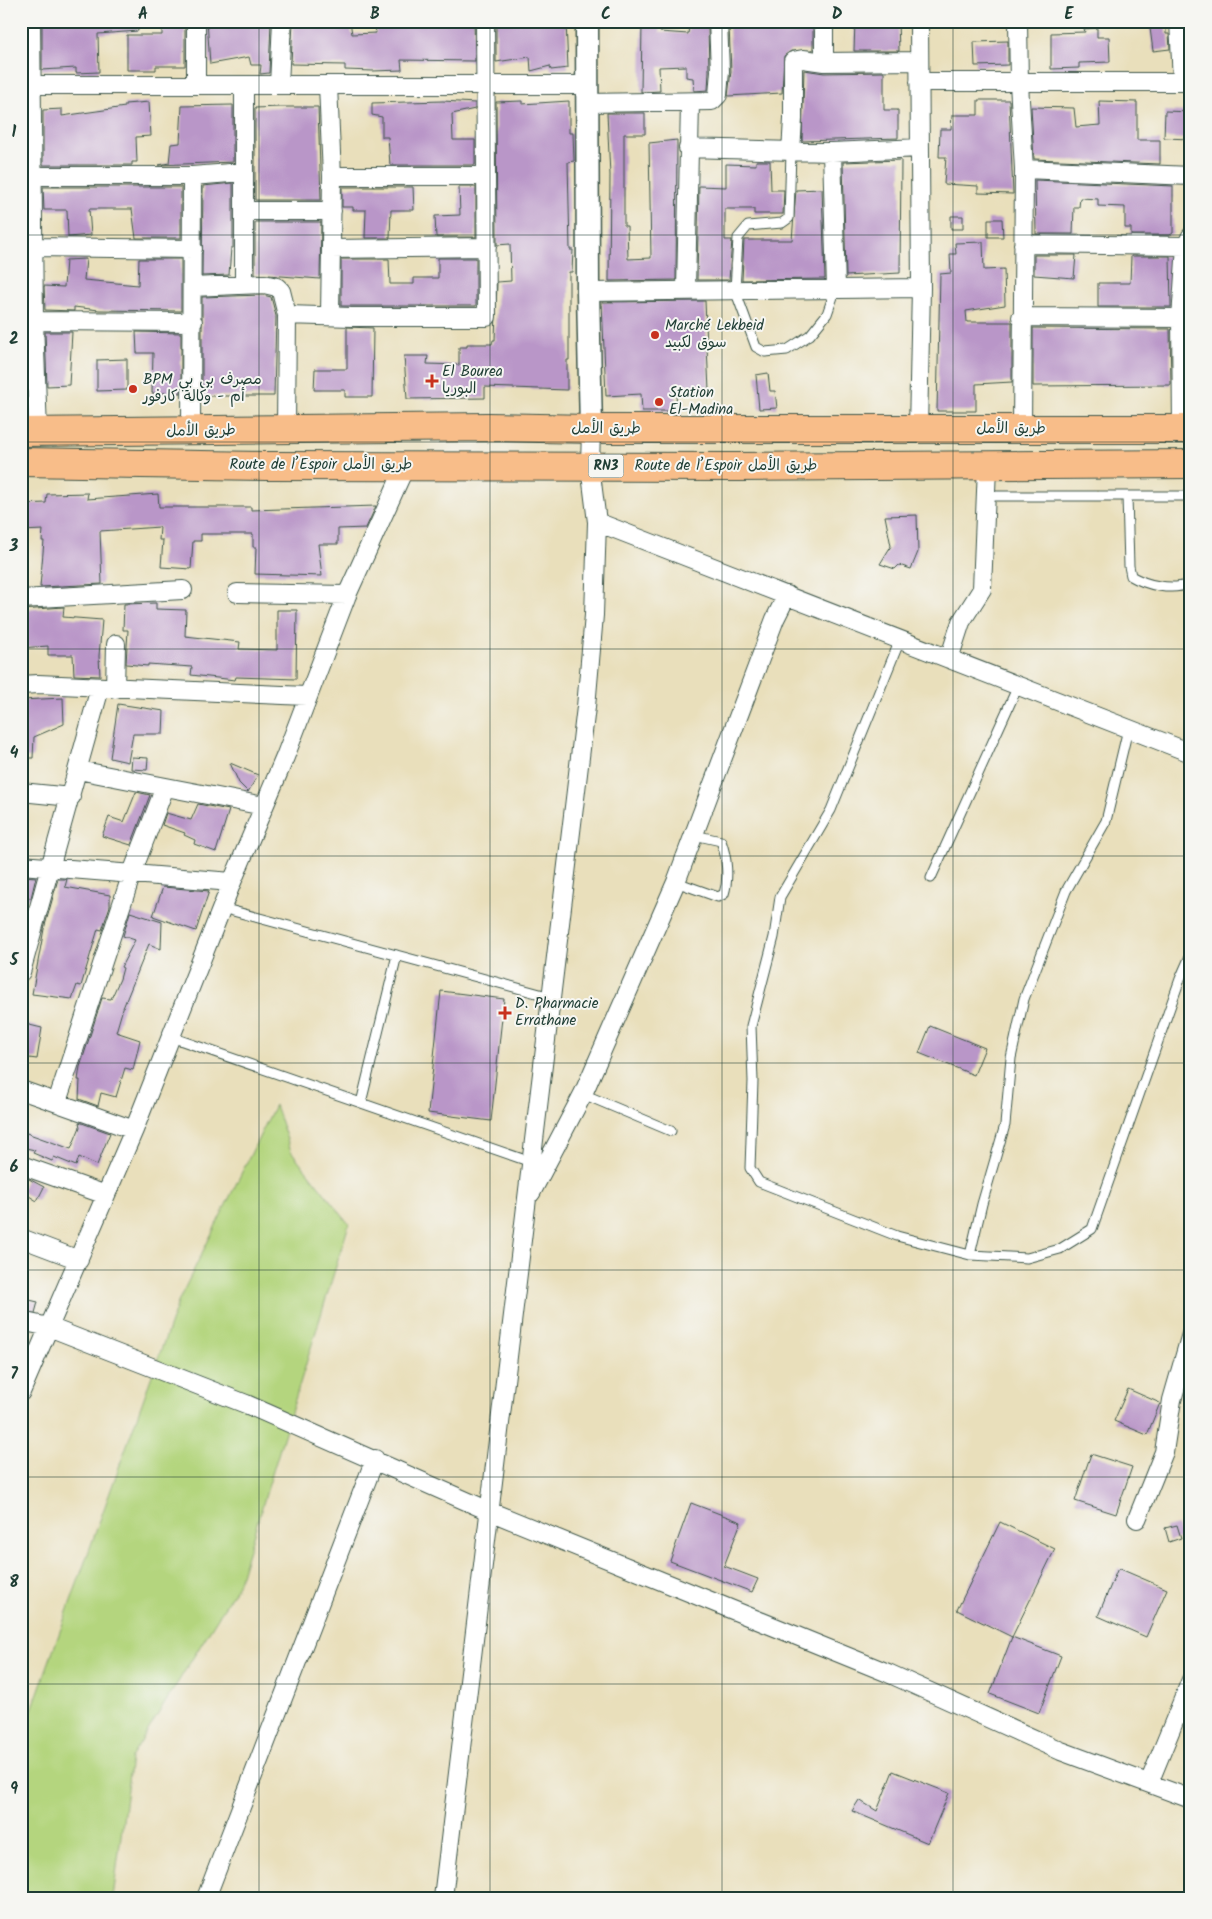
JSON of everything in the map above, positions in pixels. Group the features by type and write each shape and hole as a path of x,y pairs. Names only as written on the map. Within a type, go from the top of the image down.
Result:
{"highway":[{"name":"طريق الأمل","path":"29,432 488,427 592,429 1186,429"},
{"name":"Route de l’Espoir طريق الأمل","path":"21,462 987,467 1191,464"}],"street":[{"path":"29,432 34,321 33,176 27,85 31,21"},
{"path":"196,21 196,85"},
{"path":"279,85 282,21"},
{"path":"287,315 487,317 487,246 484,176 485,21"},
{"path":"443,1898 586,707 594,615 597,522 590,466 592,429 588,292 587,21"},
{"path":"27,85 485,85 707,103 718,95 720,71 718,21"},
{"path":"824,21 824,62"},
{"path":"918,429 921,288 919,21"},
{"path":"1018,21 1024,170 1021,317 1022,429"},
{"path":"919,82 1186,81 1179,21"},
{"path":"791,152 793,61 803,59 824,62 919,61"},
{"path":"244,85 244,285"},
{"path":"328,85 332,176 330,315"},
{"path":"686,290 690,103"},
{"path":"688,148 791,152 920,148"},
{"path":"832,152 836,288"},
{"path":"1024,170 1191,176"},
{"path":"33,176 192,176 243,172"},
{"path":"191,431 193,322 192,176"},
{"path":"332,176 484,176"},
{"path":"245,211 332,211"},
{"path":"1023,244 1188,241 1187,274 1181,318 1186,429"},
{"path":"331,249 487,246"},
{"path":"33,247 193,249"},
{"path":"192,287 264,284 276,287 284,298 287,315 286,429"},
{"path":"588,292 921,288"},
{"path":"1021,317 1181,318"},
{"path":"34,321 193,322"},
{"path":"21,1392 134,1130 232,882 285,757 306,696 347,595 406,465"},
{"path":"950,659 961,622 982,589 987,467"},
{"path":"597,522 1191,753"},
{"path":"21,599 183,590"},
{"path":"237,593 347,595"},
{"path":"526,1202 582,1094 676,882 775,619 787,596"},
{"path":"21,972 26,938 52,866 78,770 107,689 116,644"},
{"path":"21,685 38,684 107,689 306,696"},
{"path":"78,770 264,806"},
{"path":"57,1102 132,873 165,787"},
{"path":"21,792 71,797"},
{"path":"21,865 232,882"},
{"path":"21,1090 134,1130"},
{"path":"21,1165 106,1195"},
{"path":"21,1238 79,1260"},
{"path":"21,1321 49,1327 246,1404 489,1510 888,1673 1061,1751 1191,1799"},
{"path":"1137,1518 1164,1452 1172,1400 1191,1334"},
{"path":"206,1898 375,1460"},
{"path":"1149,1783 1191,1680"}],"lane":[{"path":"791,152 789,218 782,223 748,226 741,232 738,238 735,290 756,346 765,352 787,350 810,335 827,314 836,288"},
{"path":"986,496 1191,496"},
{"path":"1127,496 1131,576 1141,582 1180,588 1188,584 1191,577"},
{"path":"900,640 831,810 780,897 774,937 752,1026 753,1082 750,1168 759,1182 897,1236 970,1254 1027,1258 1060,1249 1092,1230 1180,979 1191,954"},
{"path":"931,878 1018,686"},
{"path":"970,1254 982,1204 1005,1125 1011,1058 1024,999 1066,891 1106,821 1128,729"},
{"path":"676,882 718,897 724,894 727,883 724,849 721,841 694,834"},
{"path":"222,908 551,997"},
{"path":"361,1103 397,955"},
{"path":"171,1037 531,1162"},
{"path":"582,1094 671,1130"}],"green space":[{"path":"275,1105 291,1151 349,1224 238,1585 131,1758 113,1898 21,1898 21,1740 179,1300"}],"building":[{"path":"42,21 137,21 138,31 98,34 99,72 76,73 76,68 42,70"},
{"path":"162,21 185,21 185,66 156,66 156,70 127,70 127,35 162,35"},
{"path":"207,21 271,21 269,73 260,74 261,65 251,65 249,57 210,64"},
{"path":"293,21 350,21 352,34 376,33 374,21 474,21 475,61 401,60 402,70 373,71 345,70 345,65 291,64"},
{"path":"496,21 566,21 568,68 551,70 550,66 531,71 530,57 496,62"},
{"path":"660,21 660,32 688,34 689,26 708,26 708,90 694,91 693,78 686,77 686,66 659,67 660,91 641,92 642,22"},
{"path":"785,21 813,23 813,50 791,51 784,56 782,93 728,96 731,71 729,26"},
{"path":"855,21 898,21 899,51 854,51"},
{"path":"1166,27 1166,34 1169,34 1170,49 1153,51 1150,28"},
{"path":"1097,28 1097,37 1109,37 1110,62 1079,63 1079,68 1051,69 1051,33 1085,32 1084,29"},
{"path":"1008,41 1008,65 975,66 974,42"},
{"path":"804,70 824,73 884,72 884,110 898,110 898,138 802,141"},
{"path":"978,100 1009,100 1013,194 978,193 978,186 944,184 946,157 939,157 940,129 951,129 952,115 978,115"},
{"path":"443,101 475,103 475,109 452,114 453,140 475,140 475,165 390,165 388,137 382,137 382,117 372,115 372,103"},
{"path":"522,101 522,104 569,101 569,133 573,133 574,161 568,162 570,250 573,250 572,272 569,272 567,390 485,387 485,398 407,399 404,356 428,356 427,364 459,365 459,347 467,347 467,344 492,344 493,340 495,340 497,282 511,281 510,244 497,245 496,102"},
{"path":"1099,101 1137,102 1137,140 1160,140 1160,164 1034,159 1031,107 1074,108 1076,127 1100,125"},
{"path":"149,102 151,136 136,137 137,162 132,162 132,165 43,165 43,110 62,109 62,116 125,107 125,104"},
{"path":"233,105 233,162 159,165 169,163 171,144 180,143 182,106"},
{"path":"318,107 321,200 255,200 255,108"},
{"path":"1165,111 1191,112 1191,139 1164,138"},
{"path":"607,113 645,113 645,134 624,134 624,226 627,226 628,259 651,258 649,143 677,140 676,280 609,281 610,175"},
{"path":"21,129 22,211 21,211"},
{"path":"901,160 900,273 846,276 843,162"},
{"path":"756,161 770,161 771,190 784,190 783,214 754,214 754,209 725,209 725,240 732,240 729,280 697,280 699,186 726,187 726,164 756,165"},
{"path":"1035,180 1173,186 1173,233 1170,235 1131,235 1131,228 1125,228 1125,207 1098,206 1098,199 1080,198 1079,207 1074,207 1073,234 1036,234"},
{"path":"233,183 233,248 231,248 229,275 202,276 203,186"},
{"path":"43,187 181,187 181,238 136,238 132,209 89,209 91,235 68,237 67,210 44,210"},
{"path":"342,187 413,187 414,210 391,210 390,238 365,238 366,210 353,210 353,207 342,207"},
{"path":"459,187 476,187 476,237 436,237 435,216 460,215"},
{"path":"822,189 825,279 742,280 744,240 792,240 796,190"},
{"path":"951,216 963,216 963,229 951,229"},
{"path":"988,219 1002,219 1003,237 988,237"},
{"path":"255,222 321,222 320,279 255,274"},
{"path":"983,242 984,270 1004,269 1005,305 966,311 967,322 1012,322 1012,382 976,384 976,411 937,411 940,274 951,273 950,254 956,254 955,243"},
{"path":"1034,255 1076,255 1074,278 1034,275"},
{"path":"1131,256 1170,256 1171,307 1098,307 1098,283 1130,283"},
{"path":"438,258 476,258 476,306 341,306 341,259 389,259 390,284 414,284 414,278 438,278"},
{"path":"86,259 84,280 138,285 139,259 181,259 181,311 99,310 74,307 74,311 45,310 44,286 64,287 66,260"},
{"path":"263,295 271,297 276,316 274,396 202,396 202,297"},
{"name":"Marché Lekbeid سوق لكبيد","path":"705,301 709,391 676,393 677,411 642,411 641,394 606,396 602,302"},
{"path":"347,327 373,328 372,397 345,397 345,390 314,390 315,369 347,369"},
{"path":"1033,328 1170,329 1171,385 1033,386"},
{"path":"45,332 72,332 69,385 47,386"},
{"path":"136,332 181,333 181,393 152,393 153,353 137,353"},
{"path":"21,349 24,350 26,386 21,386"},
{"path":"127,359 127,390 97,391 97,360"},
{"path":"768,373 770,391 775,391 777,408 759,409 756,375"},
{"path":"88,493 87,499 158,494 159,507 251,507 251,510 376,506 366,528 338,529 338,544 318,544 322,576 255,574 256,547 253,547 253,534 201,534 201,541 193,541 191,569 161,567 163,540 159,540 160,527 100,531 102,584 40,587 44,541 42,541 43,530 21,531 21,504 46,503 47,494"},
{"path":"917,515 918,552 911,569 899,565 895,569 880,564 891,546 885,516"},
{"path":"156,603 156,609 186,610 185,636 240,642 239,649 277,650 277,610 297,610 296,679 236,677 235,680 191,675 192,667 126,664 128,630 123,630 124,604"},
{"path":"64,607 63,617 102,620 99,656 100,676 74,675 73,655 48,655 48,646 21,648 21,610"},
{"path":"63,698 64,724 34,737 33,758 21,758 21,700"},
{"path":"118,704 164,711 163,734 133,734 128,762 110,758"},
{"path":"132,757 148,758 147,770 131,769"},
{"path":"230,763 258,775 248,792 239,783"},
{"path":"136,792 150,795 131,845 102,836 109,817 124,822"},
{"path":"198,804 229,810 216,852 194,844 195,840 184,835 185,833 162,825 166,813 191,820"},
{"path":"21,876 36,877 31,898 21,898"},
{"path":"58,879 67,879 65,887 110,895 110,906 102,930 98,929 81,986 77,985 72,999 32,994 44,929"},
{"path":"163,887 209,891 196,931 153,916"},
{"path":"130,912 162,922 161,949 149,944 123,1008 116,1032 140,1040 133,1070 125,1068 116,1097 101,1093 98,1106 79,1099 80,1080 78,1080 80,1067 102,998 111,999 120,979 123,968 121,967 135,940 123,936"},
{"path":"441,991 504,999 491,1121 428,1113"},
{"path":"21,1023 42,1028 37,1059 21,1057"},
{"path":"930,1026 985,1048 974,1075 919,1053"},
{"path":"79,1122 110,1133 97,1165 79,1157 76,1166 54,1157 52,1161 33,1153 35,1150 21,1147 21,1131 71,1149 80,1127"},
{"path":"27,1178 44,1187 37,1201 21,1191"},
{"path":"21,1298 38,1302 35,1313 21,1311"},
{"path":"21,1332 30,1334 25,1351 21,1350"},
{"path":"1128,1389 1160,1403 1147,1435 1114,1421"},
{"path":"1091,1454 1132,1467 1116,1514 1075,1501"},
{"path":"691,1503 741,1522 724,1566 758,1579 752,1592 670,1561"},
{"path":"1000,1522 1055,1549 1012,1637 957,1610"},
{"path":"1177,1525 1181,1538 1169,1542 1165,1528"},
{"path":"1118,1568 1167,1589 1146,1637 1098,1616"},
{"path":"1012,1637 1061,1656 1039,1713 990,1694"},
{"path":"893,1771 949,1793 928,1843 852,1811 859,1800 877,1811"}],"place":[{"name":"Marché Lekbeid سوق لكبيد","path":"655,335"},
{"name":"El Bourea البوريا","path":"432,381"},
{"name":"BPM مصرف بي بي أم - وكالة كارفور","path":"133,389"},
{"name":"Station El-Madina","path":"659,402"},
{"name":"D. Pharmacie Errathane","path":"505,1013"}]}
